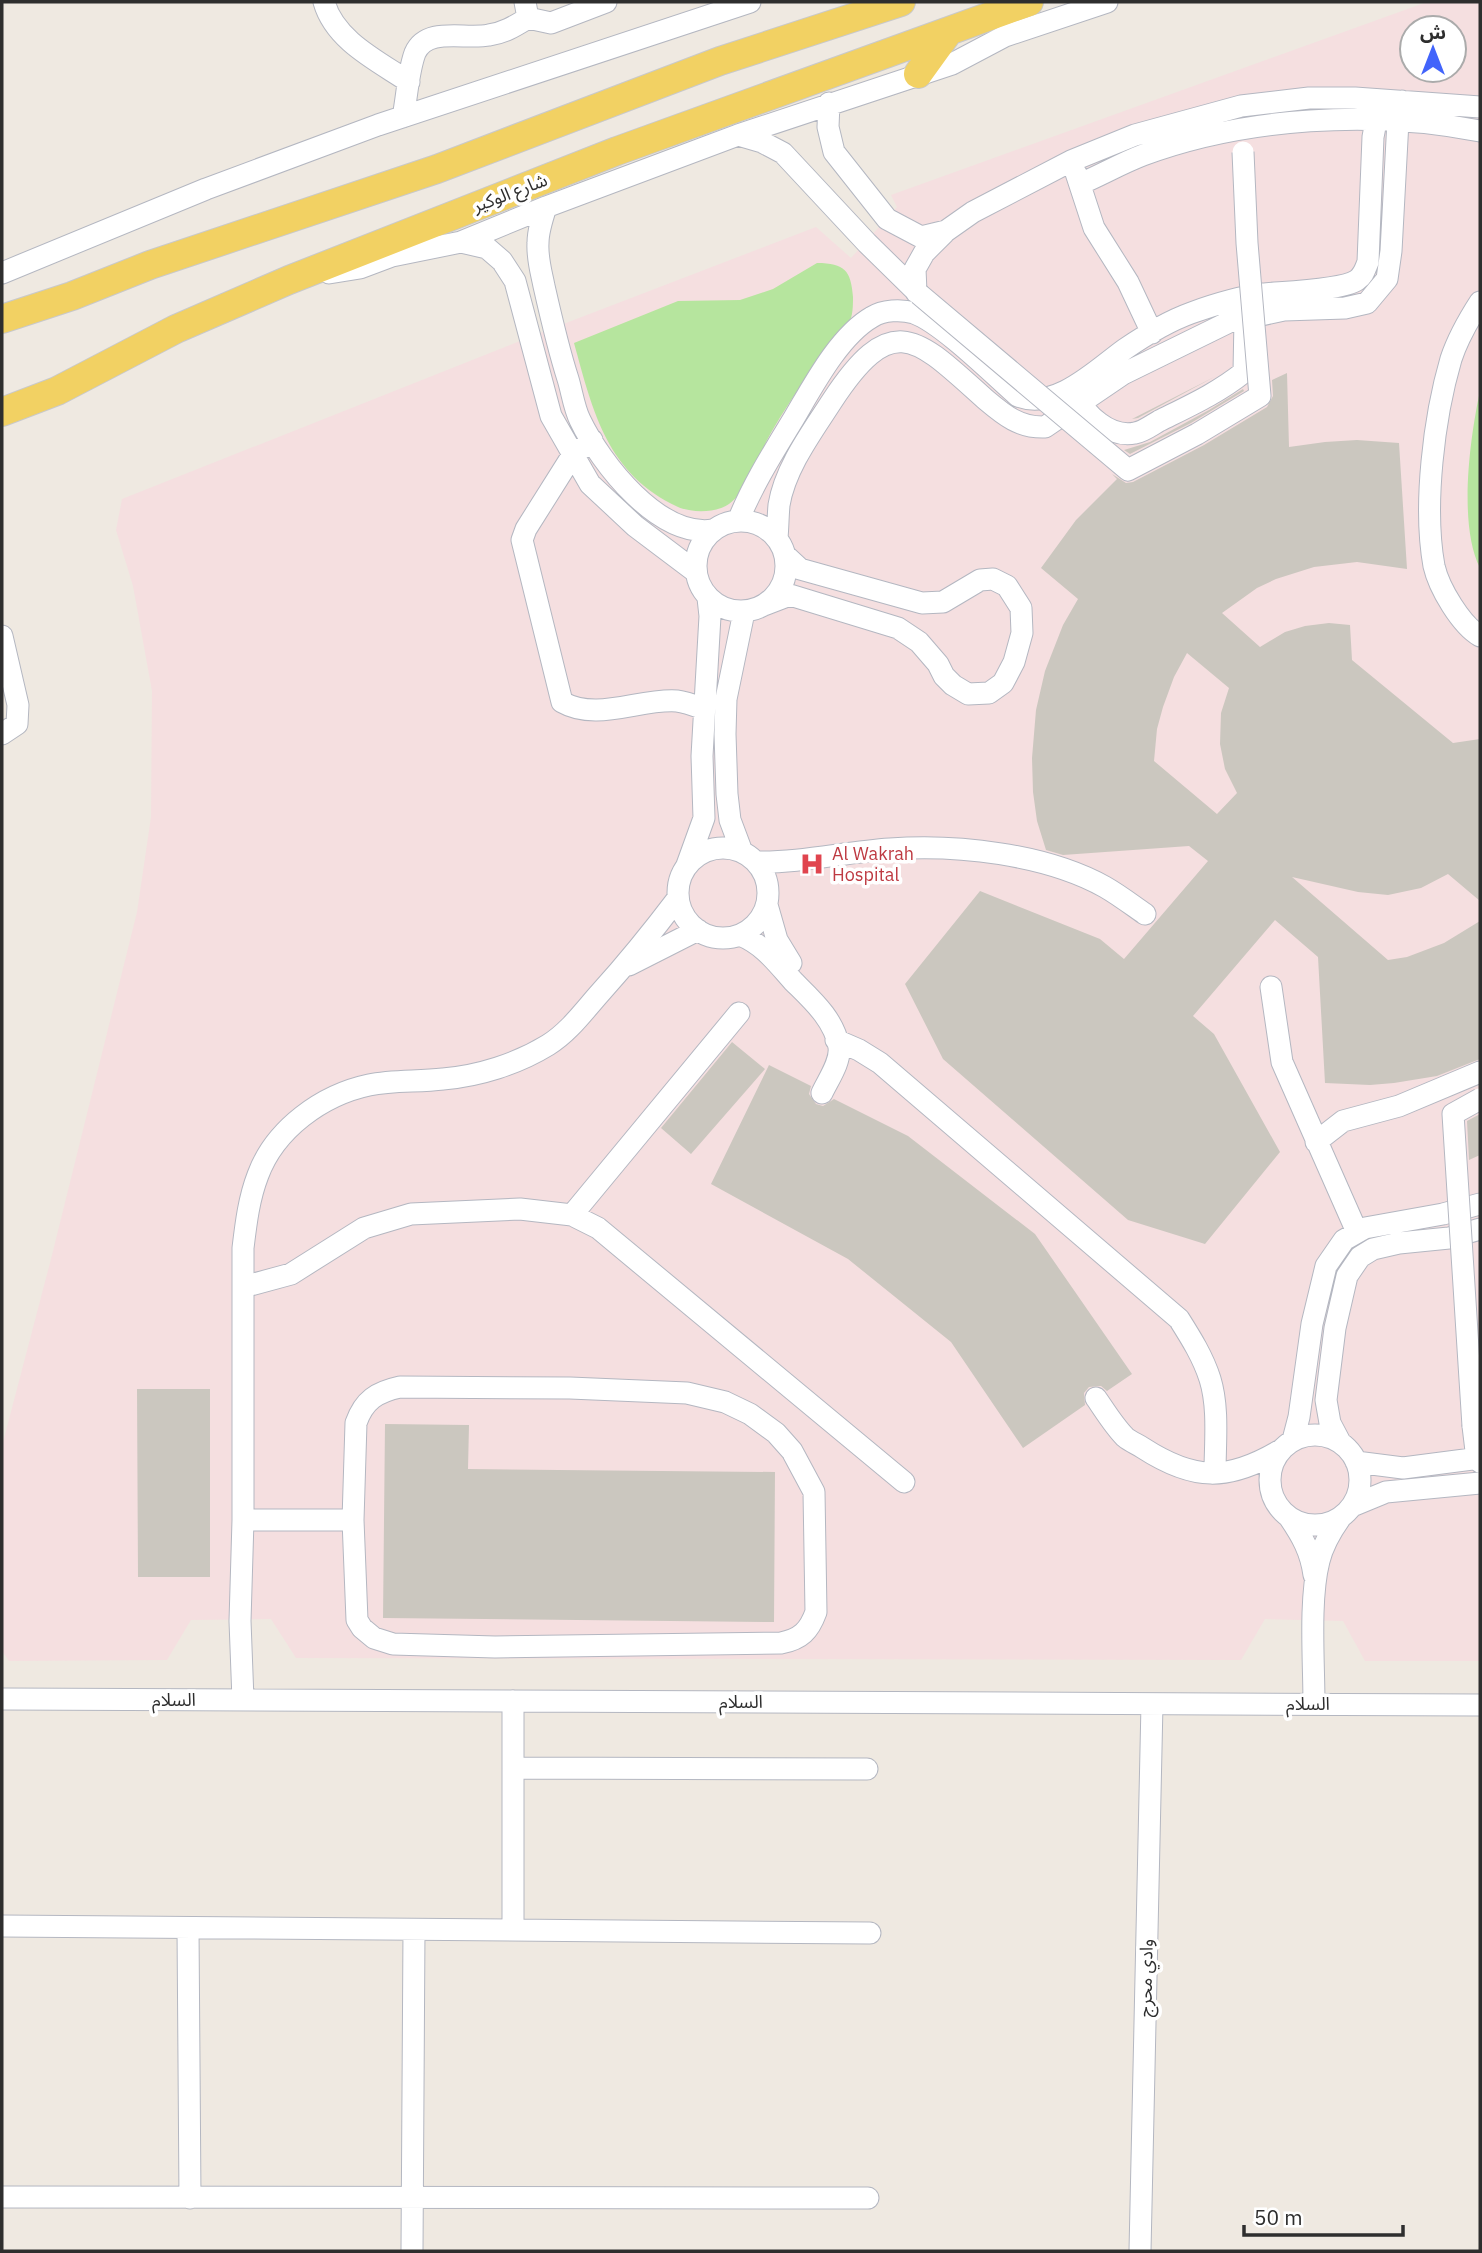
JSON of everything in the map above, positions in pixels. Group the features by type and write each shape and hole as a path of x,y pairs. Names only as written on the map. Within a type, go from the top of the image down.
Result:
{"main road":[{"path":"2,319 72,296 150,265 437,169 720,61 899,2"},
{"name":"شارع الوكير","path":"2,412 57,391 176,329 289,280 617,151 1029,2"},
{"path":"918,74 949,31"}],"street":[{"path":"324,2 327,13 356,47 410,82"},
{"path":"403,117 415,55 428,38 492,35 511,29 526,10 551,23 606,2"},
{"path":"2,273 206,189 403,117 750,2"},
{"path":"289,280 360,268 392,256 461,242 738,135 951,64 1005,36 1107,2"},
{"path":"917,293 915,269 924,253 946,231 973,212 1072,161 1135,135 1241,106 1309,99 1380,100 1400,111 1480,131"},
{"path":"764,606 776,597 787,571 782,547 779,504 785,482 800,452 839,391 867,357 883,344 897,341 915,343 933,352 1000,412 1018,424 1031,428 1045,427 1127,347 1188,314 1229,301 1264,294 1340,286 1356,281 1364,273 1368,262 1375,121 1380,100"},
{"path":"829,103 829,139 834,152 887,219 921,237 946,231"},
{"path":"738,135 762,142 783,153 917,293 1128,470 1197,434 1260,396 1247,243 1241,106"},
{"path":"1080,184 1142,155 1241,129 1315,121 1375,121 1400,111 1480,107"},
{"path":"738,521 761,473 818,377 845,341 872,316 890,311 913,313 937,326 1018,396 1037,400 1076,396 1229,322 1284,310 1345,308 1367,303 1387,279 1400,111"},
{"path":"1072,161 1094,228 1128,282 1153,333"},
{"path":"546,207 537,241 538,259 553,328 580,419 626,487 651,508 666,519 686,528 699,532 713,530"},
{"path":"461,242 487,248 502,261 515,281 551,416 590,484 617,510 696,572"},
{"path":"1480,302 1467,323 1452,358 1442,400 1431,482 1434,568 1448,600 1470,630 1480,636"},
{"path":"1076,396 1107,428 1136,433 1224,388 1244,372 1245,319"},
{"path":"592,440 572,456 526,529 522,540 562,702 591,710 677,701 704,709"},
{"path":"738,521 760,525 800,569 922,603 943,602 980,580 993,579 1007,586 1021,608 1022,633 1014,662 1003,683 989,693 968,694 944,677 938,664 919,642 898,628 790,595 744,612 719,606 708,598 700,586 696,572 696,556 713,530 725,523 738,521"},
{"path":"708,598 710,616 702,756 704,818 679,881 678,898 688,922 698,930 718,938 740,935 752,928 761,918 768,897 780,878 808,859"},
{"path":"744,612 726,699 724,734 730,820 749,857 765,875 769,921 807,992"},
{"path":"2,636 18,705 18,724 2,734"},
{"path":"687,865 698,855 713,849 728,848 749,857 808,859 892,849 946,849 1014,857 1060,869 1104,887 1145,914"},
{"path":"243,1700 240,1621 243,1520 243,1248 258,1174 274,1144 301,1117 337,1094 369,1085 475,1075 514,1062 549,1045 568,1029 624,968 678,898"},
{"path":"624,968 698,930"},
{"path":"740,935 762,946 807,992 829,1021 836,1040 817,1090"},
{"path":"1271,987 1282,1062 1357,1232"},
{"path":"572,1214 739,1013"},
{"path":"836,1040 880,1063 1180,1319 1210,1380 1222,1473"},
{"path":"1317,1142 1343,1121 1399,1106 1480,1072"},
{"path":"1356,1461 1403,1468 1479,1460 1473,1426 1453,1114 1480,1099"},
{"path":"1314,1703 1315,1584 1312,1560 1303,1538 1270,1489 1269,1476 1272,1463 1286,1445 1299,1417 1312,1324 1326,1266 1344,1240 1365,1228 1443,1214 1480,1204"},
{"path":"243,1287 291,1273 364,1228 411,1214 520,1209 572,1214 598,1228 904,1482"},
{"path":"1340,1442 1330,1423 1326,1400 1335,1328 1347,1276 1360,1257 1373,1249 1399,1243 1449,1238 1480,1229"},
{"path":"400,1387 439,1387 570,1388 687,1393 725,1402 750,1414 776,1433 806,1472 814,1492 816,1612 803,1635 781,1643 495,1647 393,1644 374,1638 357,1620 352,1520 356,1423 360,1411 381,1391 400,1387"},
{"path":"1101,1394 1122,1433 1141,1446 1173,1465 1192,1471 1222,1473 1254,1484 1282,1510 1301,1523 1329,1523 1346,1511 1386,1492 1480,1483"},
{"path":"1222,1473 1248,1467 1286,1445 1317,1434 1329,1436 1350,1451 1360,1477 1359,1492 1327,1537 1315,1584"},
{"path":"243,1520 352,1520"},
{"name":"السلام","path":"2,1699 1480,1705"},
{"path":"513,1701 513,1930"},
{"name":"وادي محرج","path":"1140,2251 1152,1704"},
{"path":"513,1768 867,1769"},
{"path":"2,1926 870,1933"},
{"path":"188,1928 190,2199"},
{"path":"412,2251 414,1930"},
{"path":"2,2197 868,2199"}],"shaded area":[{"name":"Al Wakrah Hospital","path":"1427,2 1480,2 1480,1661 1365,1661 1343,1621 1265,1619 1241,1660 296,1658 271,1619 191,1620 167,1660 9,1661 2,1651 2,1446 137,912 151,817 152,691 133,586 116,530 122,499 816,227 851,258 897,207 891,195"}],"green space":[{"path":"817,263 840,267 848,275 853,297 850,320 845,330 806,377 784,411 743,489 724,507 704,511 678,507 654,493 634,477 606,438 588,393 574,343 678,301 740,300 773,289"},
{"path":"1480,391 1480,568 1469,529 1468,481"}],"building":[{"path":"1287,373 1289,447 1357,440 1399,443 1407,569 1357,562 1314,567 1257,588 1222,613 1260,647 1285,632 1305,626 1329,623 1350,625 1352,660 1453,743 1480,739 1480,901 1448,874 1421,888 1388,895 1358,892 1292,877 1388,960 1407,957 1444,943 1480,921 1480,1059 1437,1076 1394,1083 1325,1083 1318,957 1275,920 1193,1016 1214,1034 1280,1152 1205,1244 1128,1220 943,1059 905,984 980,891 1100,939 1124,959 1208,861 1189,846 1063,855 1046,850 1037,821 1033,792 1032,758 1036,710 1045,671 1063,625 1078,599 1041,568 1076,520 1117,479 1112,474 1126,483 1133,482 1204,445 1267,407 1273,396 1272,380","holes":["1187,653 1229,688 1221,713 1220,744 1225,769 1237,793 1217,814 1154,761 1157,729 1174,677"]},
{"path":"1216,376 1138,418 1132,419"},
{"path":"1243,389 1244,391 1191,423 1130,454 1124,450 1150,442"},
{"path":"732,1042 765,1069 691,1154 661,1128"},
{"path":"769,1065 811,1086 809,1094 816,1104 823,1106 834,1099 908,1136 1035,1234 1132,1374 1107,1391 1101,1386 1089,1387 1084,1393 1085,1405 1023,1448 951,1342 848,1259 711,1184"},
{"path":"1480,1114 1480,1155 1469,1160 1467,1121"},
{"path":"137,1389 210,1389 210,1577 138,1577"},
{"path":"385,1424 469,1425 468,1469 775,1472 774,1622 383,1618"}],"place":[{"name":"Al Wakrah Hospital","path":"812,864"}]}
